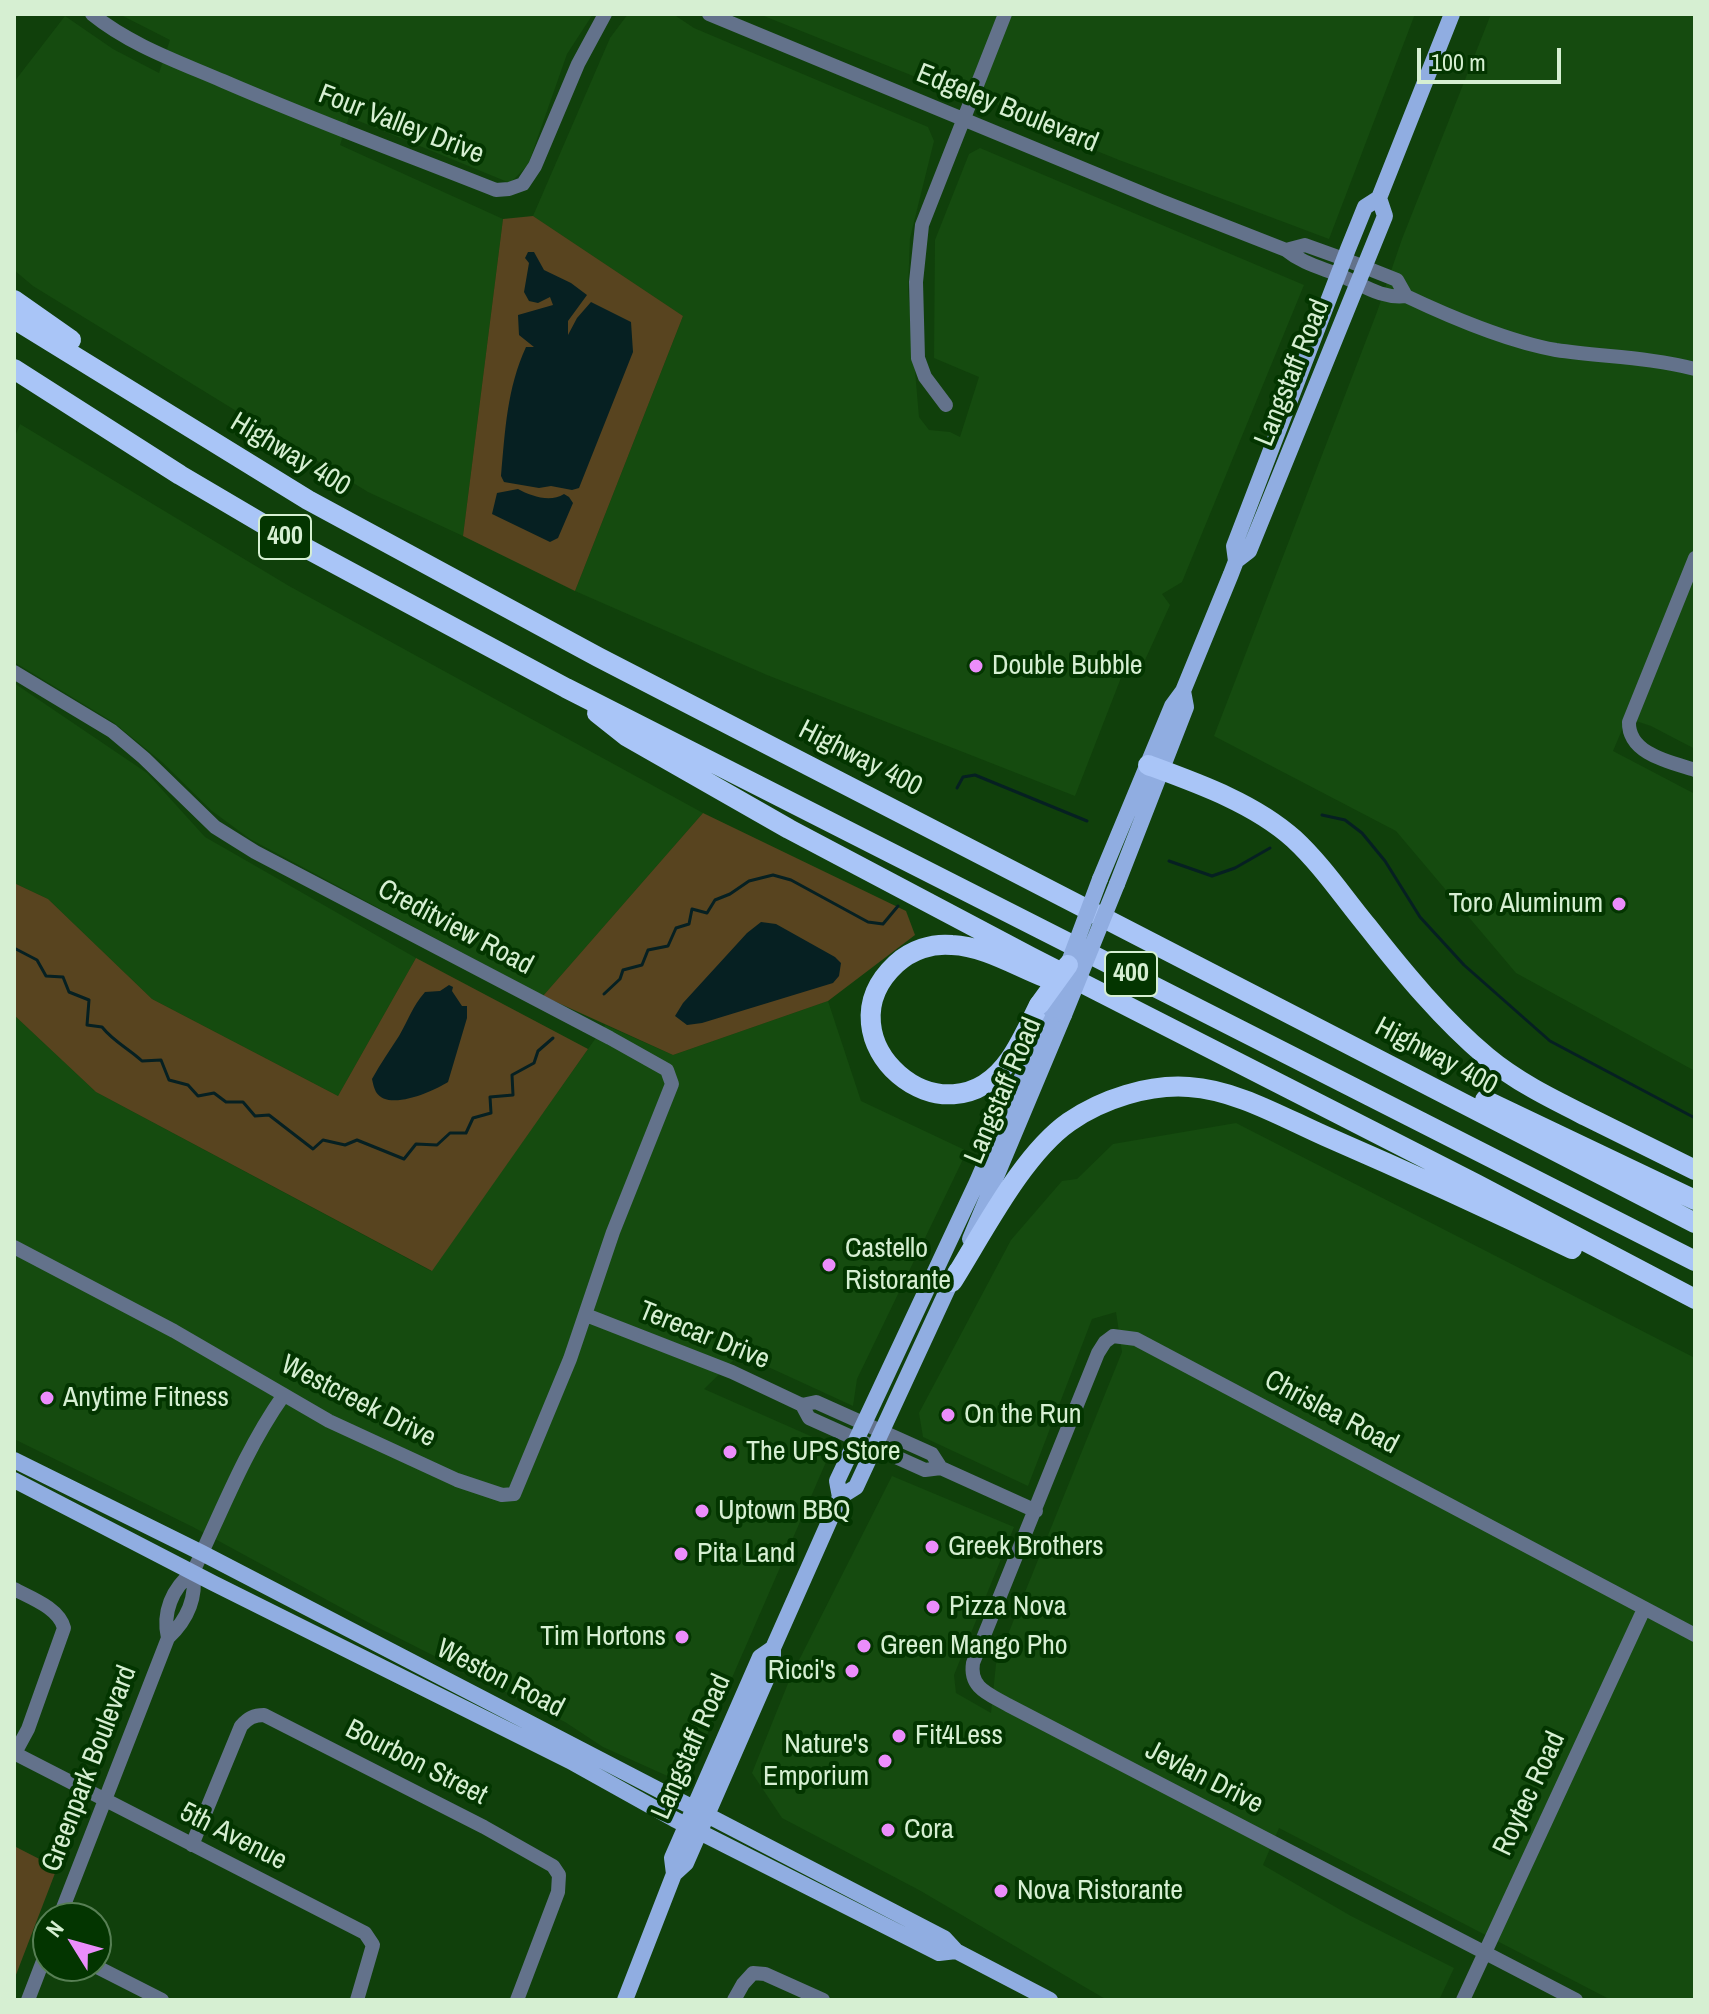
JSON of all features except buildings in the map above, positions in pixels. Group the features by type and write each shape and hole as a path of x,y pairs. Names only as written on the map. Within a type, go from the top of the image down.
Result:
{"highway":[{"path":"14,300 71,340 107,377"},
{"name":"Highway 400","path":"14,319 308,500 598,657 1695,1223"},
{"name":"400","path":"14,369 167,467 287,538 566,688 1695,1261"},
{"path":"566,688 626,736 712,787 1090,988 1695,1299"},
{"path":"1155,768 1251,810 1294,839 1385,949 1488,1058 1544,1094 1695,1170"},
{"path":"1068,965 1051,1010 992,1078 969,1092 924,1091 906,1083 877,1050 872,1027 872,1004 879,985 905,955 939,945 954,944 976,950 1068,986 1090,988"},
{"path":"1375,1056 1402,1060 1695,1200"},
{"path":"952,1282 1014,1184 1047,1141 1069,1122 1105,1103 1166,1086 1221,1093 1250,1103 1461,1195 1593,1259 1660,1281"}],"main road":[{"name":"Langstaff Road","path":"1068,965 1100,879 1186,707 1183,691 1236,561 1234,546 1365,207 1379,198 1452,14"},
{"name":"Langstaff Road","path":"1236,561 1249,551 1365,268 1385,216 1379,198"},
{"name":"Langstaff Road","path":"840,1497 837,1481 977,1182 1051,1010 1117,884 1155,768"},
{"name":"Langstaff Road","path":"625,2000 674,1874 672,1858 693,1828 760,1657 773,1648 840,1497 856,1487 952,1282 1051,1010"},
{"name":"Weston Road","path":"14,1460 202,1553 244,1578 700,1810 944,1938 956,1951 1050,2000"},
{"name":"Weston Road","path":"14,1480 570,1761 693,1828 939,1953 956,1951"}],"street":[{"name":"Four Valley Drive","path":"92,14 110,29 194,69 296,113 496,190 523,184 535,166 578,64 605,14"},
{"name":"Edgeley Boulevard","path":"709,14 1286,250 1300,261 1365,268 1397,280 1406,296"},
{"path":"946,405 925,377 918,358 916,282 925,212 1005,14"},
{"name":"Edgeley Boulevard","path":"1342,267 1358,284 1392,298 1406,296 1529,344 1555,350 1660,360 1695,369"},
{"path":"1695,558 1629,722 1629,734 1636,745 1651,754 1695,770"},
{"name":"Creditview Road","path":"14,672 112,731 215,827 255,852 667,1070 672,1084 613,1232 586,1315"},
{"name":"Westcreek Drive","path":"14,1247 174,1331 329,1421 457,1480 502,1495 514,1494 586,1315"},
{"name":"Terecar Drive","path":"586,1315 732,1372 802,1405 816,1402 925,1470 941,1468 1036,1511"},
{"name":"Chrislea Road","path":"1036,1511 1098,1353 1113,1336 1122,1336 1136,1339 1695,1635"},
{"name":"Greenpark Boulevard","path":"65,1902 168,1638 164,1620 179,1583 193,1572 253,1446 283,1396"},
{"name":"Jevlan Drive","path":"1036,1511 973,1663 971,1675 975,1684 1021,1712 1576,2000"},
{"path":"14,1589 46,1606 62,1619 64,1628 28,1729 14,1753"},
{"name":"Roytec Road","path":"1463,2000 1644,1609"},
{"name":"Bourbon Street","path":"192,1845 241,1726 255,1715 264,1715 484,1827 553,1866 559,1875 558,1892 517,2000"},
{"name":"5th Avenue","path":"14,1753 365,1933 373,1945 372,1954 357,2000"},
{"path":"734,2000 753,1973 765,1974 823,2000"},
{"path":"112,1975 162,2000"}],"shaded area":[{"path":"119,14 593,14 567,54 528,165 510,183 349,117 340,145 503,219 463,536 368,492 33,286 14,270 14,82 65,16 113,49 159,73 170,40"},
{"path":"628,14 673,14 694,28 928,127 934,141 910,238 908,290 919,417 929,430 950,432 960,437 979,377 934,358 935,240 969,154 980,148 1304,285 1182,582 1162,594 1170,605 1145,660 1131,652 1075,796 767,675 575,591 683,316 533,216 610,38"},
{"path":"759,14 1415,14 1329,239 1003,113 994,99 955,81 943,88"},
{"path":"1491,14 1695,14 1695,749 1651,726 1627,718 1613,751 1695,794 1695,1071 1516,973 1396,831 1214,736 1377,312 1402,239"},
{"path":"533,216 683,316 575,591 463,536 503,219"},
{"path":"20,424 289,586 703,813 543,996 250,839 212,811 162,762 113,722 14,662 14,439"},
{"path":"14,683 147,773 205,837 416,958 338,1096 152,999 48,899 14,883"},
{"path":"703,813 906,911 915,935 828,1001 673,1055 543,996"},
{"path":"14,883 48,899 152,999 338,1096 416,958 588,1049 432,1271 96,1092 14,1015"},
{"path":"828,1001 861,1101 967,1151 857,1379 853,1406 740,1354 704,1389 833,1446 704,1742 683,1783 603,1747 565,1722 373,1625 193,1527 14,1439 14,1015 96,1092 431,1271 605,1025 673,1055"},
{"path":"1236,1123 1695,1358 1695,2000 1611,2000 1279,1828 1263,1865 1351,1916 1454,1968 1439,2000 1107,2000 919,1890 782,1818 752,1773 791,1676 892,1476 1014,1527 954,1675 956,1693 991,1713 996,1664 1122,1352 1116,1312 1092,1319 1028,1486 923,1437 919,1413 1011,1240 1062,1181 1077,1179 1113,1144"},
{"path":"14,1846 57,1868 44,1902 32,1902 32,1933 14,1980"}],"water":[{"path":"528,252 534,252 544,270 587,295 568,321 568,335 591,302 631,322 633,352 579,488 572,490 504,482 501,476 508,410 515,378 526,347 534,347 519,335 518,315 553,305 550,297 538,303 529,301 524,292"},
{"path":"518,489 541,498 564,494 569,497 573,503 558,538 550,542 492,514 497,493"},
{"path":"761,922 776,924 835,957 841,963 839,976 833,983 702,1023 687,1025 675,1016 683,1003 747,933"},
{"path":"449,985 462,1006 467,1006 467,1018 448,1082 411,1098 382,1098 376,1092 372,1079 414,1008 425,992 440,991"}],"waterway":[{"path":"957,788 963,777 975,775 1087,821"},
{"path":"1322,815 1345,820 1362,833 1385,861 1420,917 1464,965 1550,1041 1695,1118"},
{"path":"1169,861 1212,876 1235,868 1270,848"},
{"path":"604,994 620,979 623,970 642,965 648,950 668,946 676,928 689,924 692,909 707,913 715,900 749,881 773,875 791,880 868,922 883,924 898,906"},
{"path":"14,948 37,960 46,976 63,977 69,992 89,1000 87,1025 102,1027 142,1061 161,1060 169,1080 188,1085 198,1096 214,1093 226,1102 243,1102 255,1116 269,1115 313,1149 323,1140 345,1145 357,1140 404,1159 416,1144 437,1145 450,1133 466,1133 473,1118 491,1113 490,1097 513,1095 512,1075 534,1063 538,1051 553,1038"}],"place":[{"name":"Double Bubble","path":"976,666"},
{"name":"Toro Aluminum","path":"1619,904"},
{"name":"Castello Ristorante","path":"829,1265"},
{"name":"Anytime Fitness","path":"47,1398"},
{"name":"On the Run","path":"948,1415"},
{"name":"The UPS Store","path":"730,1452"},
{"name":"Uptown BBQ","path":"702,1511"},
{"name":"Greek Brothers","path":"932,1547"},
{"name":"Pita Land","path":"681,1554"},
{"name":"Pizza Nova","path":"933,1607"},
{"name":"Tim Hortons","path":"682,1637"},
{"name":"Green Mango Pho","path":"864,1646"},
{"name":"Ricci's","path":"852,1671"},
{"name":"Fit4Less","path":"899,1736"},
{"name":"Nature's Emporium","path":"885,1761"},
{"name":"Cora","path":"888,1830"},
{"name":"Nova Ristorante","path":"1001,1891"}]}
